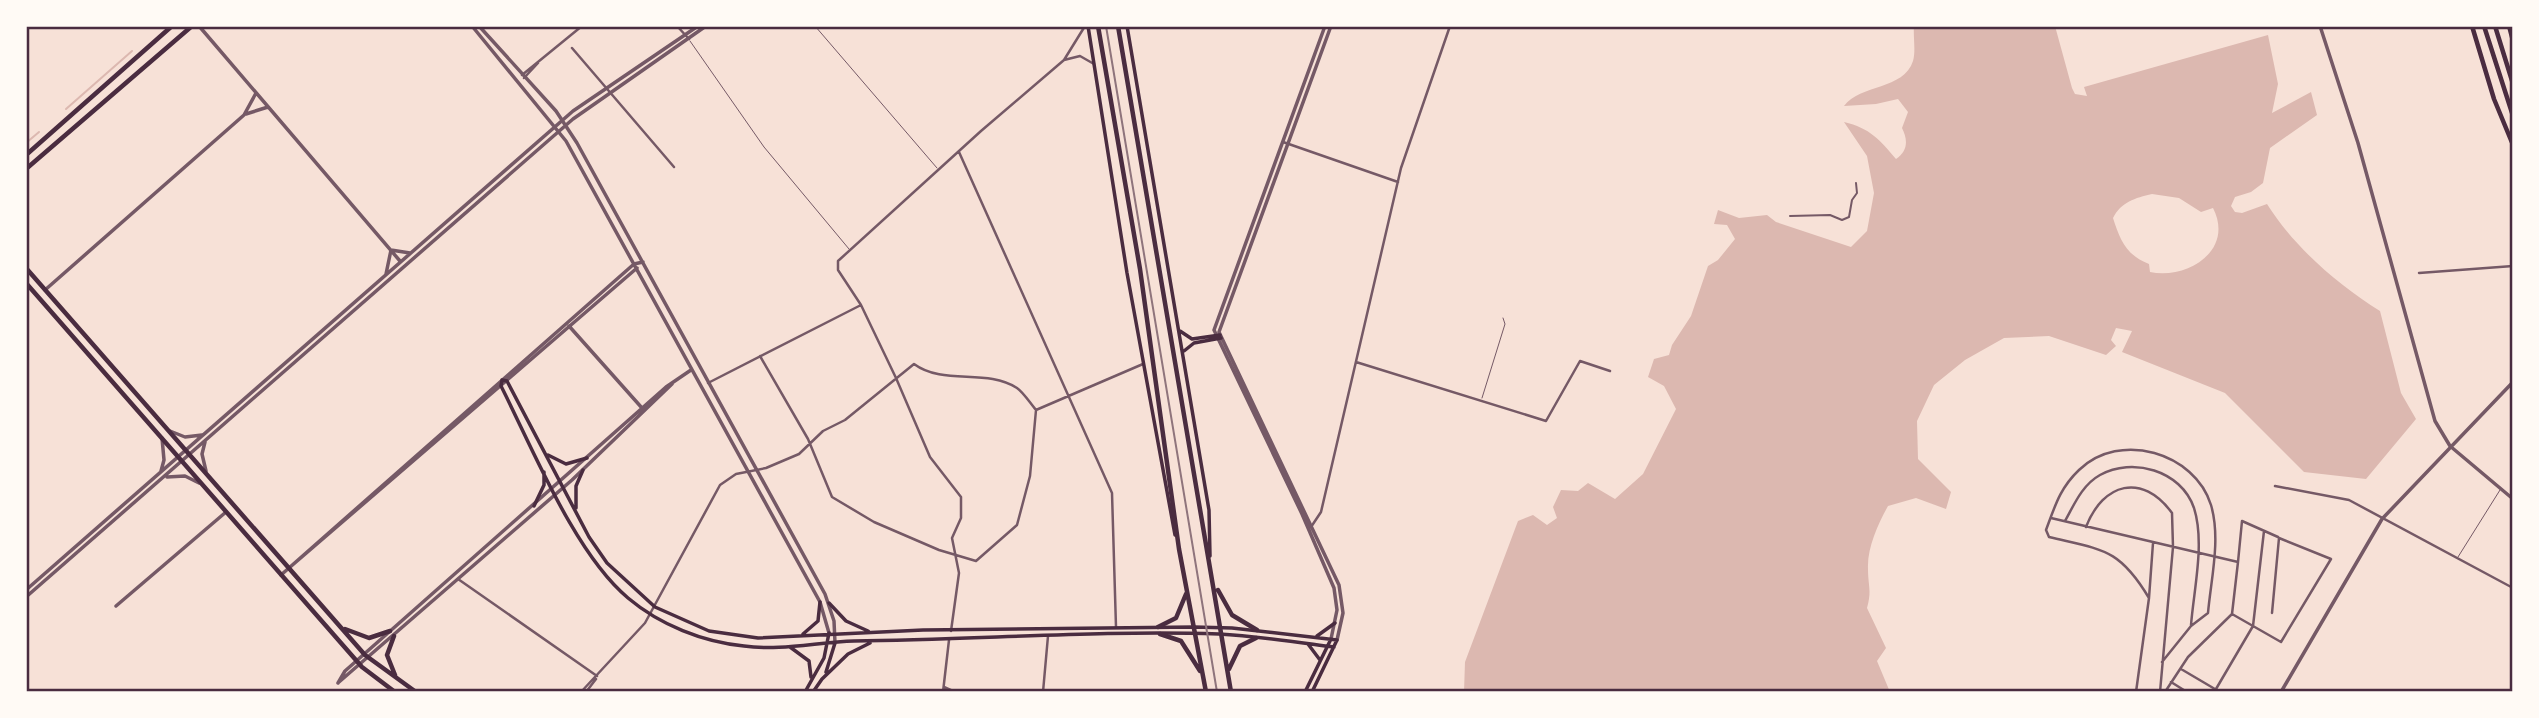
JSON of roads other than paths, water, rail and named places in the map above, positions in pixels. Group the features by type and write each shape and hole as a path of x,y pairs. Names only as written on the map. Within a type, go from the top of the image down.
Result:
{"main road":[{"path":"26,169 192,26"},
{"path":"1086,26 1095,65 1168,510 1179,549"},
{"path":"1098,26 1139,269 1179,549 1205,690"},
{"path":"1118,26 1232,692"},
{"path":"1127,26 1209,510 1210,556"},
{"path":"2472,26 2494,99 2513,145"},
{"path":"2484,26 2513,116"},
{"path":"2495,26 2513,84"},
{"path":"2509,26 2513,41"},
{"path":"26,155 170,28"},
{"path":"26,268 364,654 416,692"},
{"path":"26,283 361,666 395,692"},
{"path":"1178,329 1189,338 1218,337"},
{"path":"1182,353 1191,344 1218,337"},
{"path":"505,380 502,386 581,541 607,578 651,614 706,639 743,646 770,647 1048,635 1222,634 1334,647"},
{"path":"505,380 589,537 614,571 656,607 709,631 770,637 870,631 1221,627 1337,640 1312,692"},
{"path":"543,450 561,463 572,464 587,458"},
{"path":"534,506 544,485 543,467"},
{"path":"577,514 575,494 583,470"},
{"path":"1214,577 1229,611 1242,623 1257,631"},
{"path":"1158,627 1180,615 1187,589"},
{"path":"801,635 818,621 820,602"},
{"path":"829,603 846,621 870,631"},
{"path":"1313,637 1327,632 1335,623"},
{"path":"339,625 360,637 377,637 390,631"},
{"path":"896,631 896,641"},
{"path":"805,692 824,658 828,633"},
{"path":"1160,634 1181,640 1203,677"},
{"path":"394,636 387,655 391,668 401,681"},
{"path":"770,637 770,647"},
{"path":"1228,673 1244,642 1256,638"},
{"path":"1305,692 1331,639"},
{"path":"822,679 848,654 872,642"},
{"path":"813,692 833,658 835,643"},
{"path":"1306,644 1317,652 1320,662"},
{"path":"788,646 809,661 812,670 810,683"}],"street":[{"path":"199,26 403,264"},
{"path":"471,26 559,132 820,602 828,633"},
{"path":"479,26 566,125 829,603 835,643"},
{"path":"523,77 582,26"},
{"path":"677,26 687,37"},
{"path":"687,37 698,26"},
{"path":"26,597 164,477 204,434 385,276 403,264 412,252 563,121 706,26"},
{"path":"951,631 959,573 952,538 961,518 961,497 930,457 861,305 838,270 838,261 1064,60 1086,26"},
{"path":"1285,142 1325,26"},
{"path":"1331,26 1215,324 1218,337 1342,595 1343,612 1337,640"},
{"path":"1310,527 1321,513 1398,182 1450,26"},
{"path":"2320,26 2358,143 2435,421 2450,446 2513,499"},
{"path":"572,48 674,167"},
{"path":"1064,60 1080,56 1095,65"},
{"path":"188,452 205,442 403,264 608,91"},
{"path":"45,290 244,115 256,93"},
{"path":"244,115 268,107"},
{"path":"1285,142 1398,182"},
{"path":"959,152 1112,493 1116,627"},
{"path":"1790,216 1830,215 1842,220 1849,217 1852,200 1857,193 1856,183"},
{"path":"391,250 412,252"},
{"path":"385,276 391,250"},
{"path":"281,575 635,266 643,262"},
{"path":"2419,272 2513,266"},
{"path":"708,383 861,305"},
{"path":"568,325 642,408"},
{"path":"581,692 656,607 716,490 726,479 757,471 799,454 810,445 823,431 845,420 914,364 927,373 999,381 1018,389 1035,410 1030,476 1017,525 976,561 939,550 874,522 832,497 810,445 760,356"},
{"path":"1356,362 1546,421 1580,361 1610,371"},
{"path":"1035,410 1143,364"},
{"path":"673,383 669,391 557,494 361,666 338,683 357,660 642,408 673,383 691,370"},
{"path":"2281,692 2382,519 2512,385"},
{"path":"289,568 502,386"},
{"path":"169,431 185,437 204,434"},
{"path":"160,473 164,460 162,438"},
{"path":"205,442 202,454 206,473"},
{"path":"2149,598 2124,562 2105,551 2049,537 2046,530 2055,500 2081,468 2119,451 2143,450 2183,465 2200,482 2215,525 2208,613 2191,626 2162,662"},
{"path":"26,590 160,473 180,460"},
{"path":"2065,522 2081,492 2098,475 2122,466 2141,466 2161,472 2181,487 2193,504 2198,526 2191,626"},
{"path":"164,477 185,476 201,484"},
{"path":"2275,486 2349,500 2513,588"},
{"path":"2085,527 2093,509 2105,495 2123,488 2152,492 2172,513 2173,547 2162,662 2163,692"},
{"path":"116,606 226,512"},
{"path":"2051,518 2238,562"},
{"path":"2163,692 2180,668 2232,614 2242,521 2331,559 2281,642 2232,614"},
{"path":"1310,527 1336,594 1335,623 1331,639"},
{"path":"2180,668 2218,691 2253,626 2264,531"},
{"path":"581,541 589,537"},
{"path":"2272,613 2279,538"},
{"path":"2136,692 2149,598 2153,542"},
{"path":"458,579 597,676"},
{"path":"1043,692 1048,635"},
{"path":"949,640 944,690 955,692"},
{"path":"586,692 597,676"},
{"path":"2171,682 2187,692"}],"lane":[{"path":"815,26 939,170"},
{"path":"687,37 764,147 849,249"},
{"path":"1481,401 1505,324 1503,318"},
{"path":"2457,559 2474,526 2501,489"}],"waterway":[{"path":"66,109 132,51"},
{"path":"26,143 39,132"}],"railway":[{"path":"1106,26 1217,692"}]}
